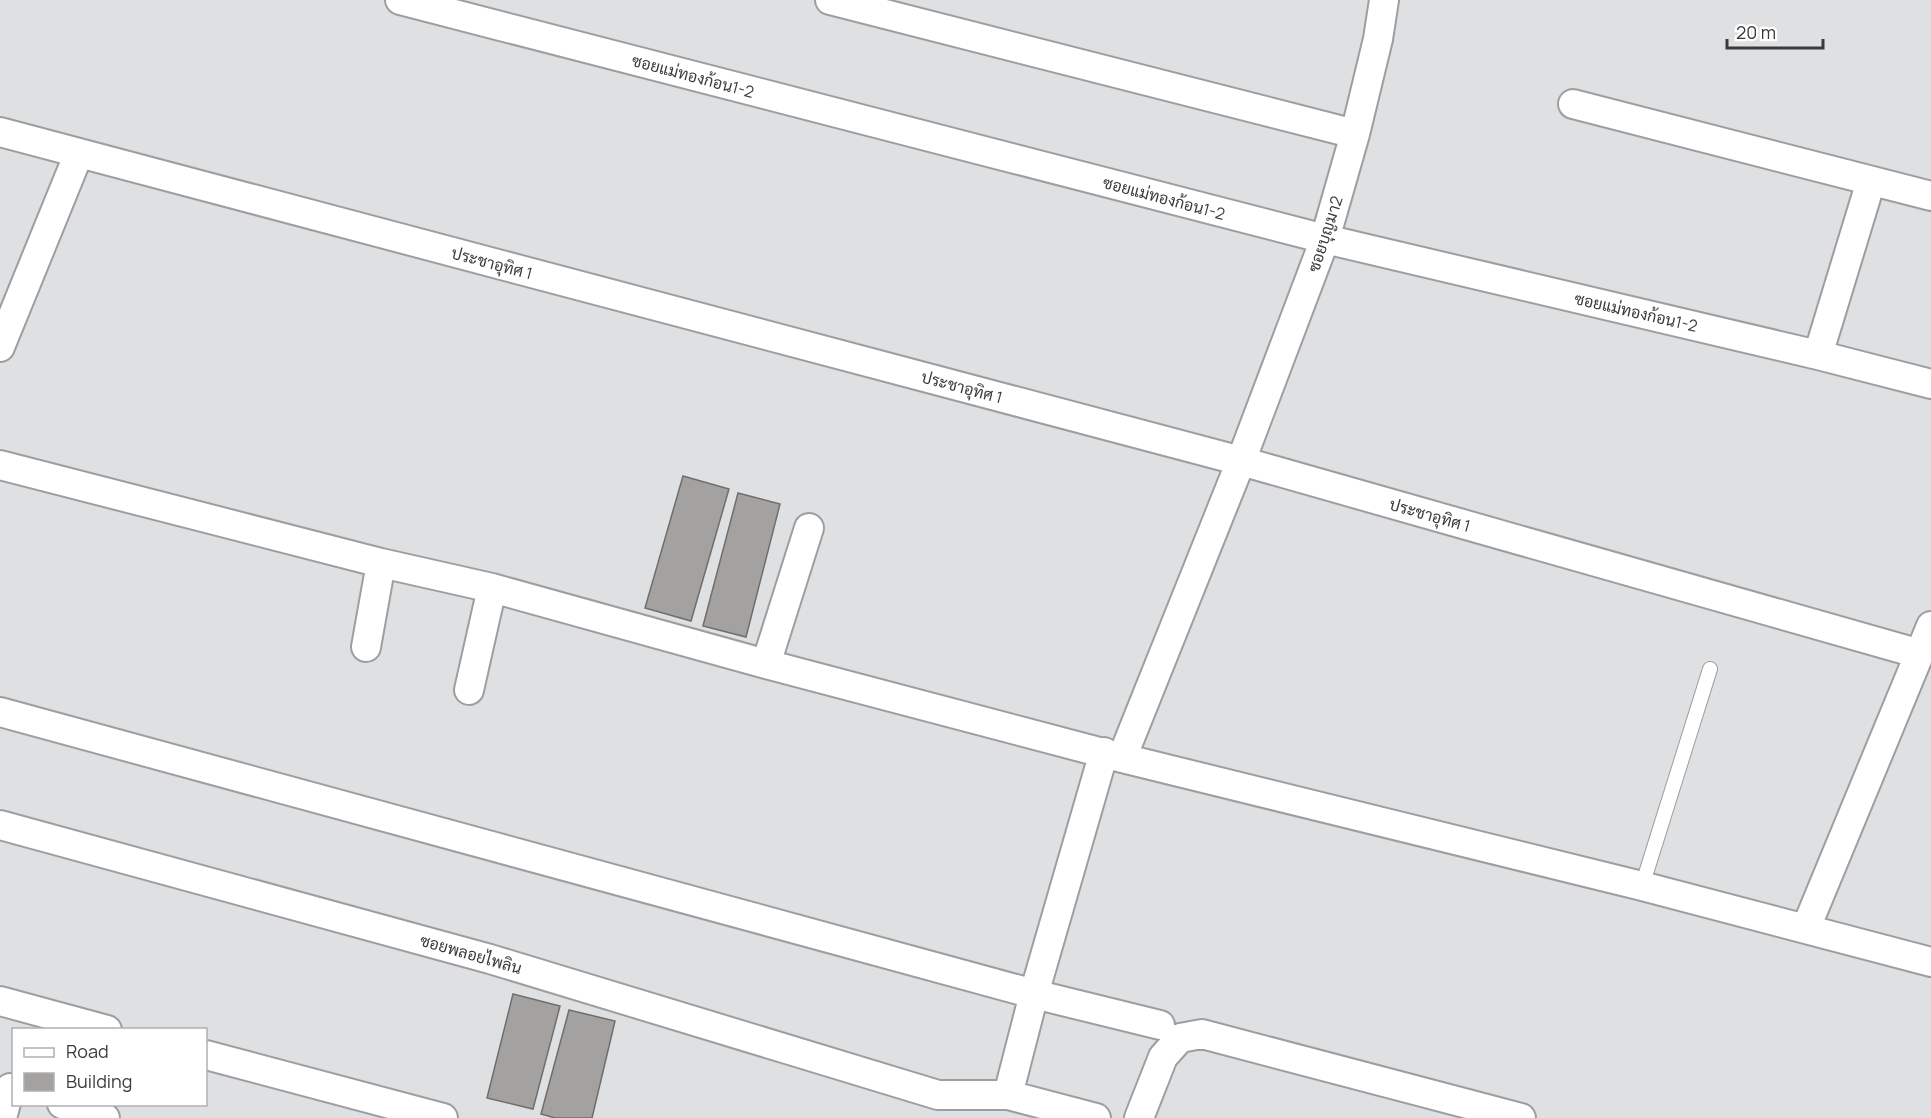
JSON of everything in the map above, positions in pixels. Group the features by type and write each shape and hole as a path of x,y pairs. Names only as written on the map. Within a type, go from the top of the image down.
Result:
{"street":[{"name":"ซอยแม่ทองก้อน1-2","path":"400,0 1325,239 1818,355 1931,384"},
{"path":"830,0 1355,134"},
{"name":"ซอยบุญมา2","path":"1008,1095 1034,994 1113,755 1241,461 1325,239 1355,134 1384,0"},
{"path":"1573,104 1931,196"},
{"name":"ประชาอุทิศ 1","path":"0,132 1241,461 1920,654"},
{"path":"1,340 79,153"},
{"path":"1818,355 1871,181"},
{"path":"0,465 381,563 492,588 766,664 1113,755 1642,886 1931,962"},
{"path":"766,664 809,528"},
{"path":"366,647 381,563"},
{"path":"469,690 492,588"},
{"path":"1806,928 1931,626"},
{"path":"0,712 1034,994 1160,1025"},
{"name":"ซอยพลอยไพลิน","path":"0,825 490,958 935,1106 1008,1095 1045,1111 1096,1118"},
{"path":"0,1001 103,1028"},
{"path":"1139,1118 1163,1057 1180,1038 1202,1034 1521,1118"},
{"path":"207,1056 443,1118"},
{"path":"2,1118 8,1088"},
{"path":"68,1106 105,1118"}],"lane":[{"path":"1642,886 1710,669"}],"building":[{"path":"683,476 729,489 691,621 645,608"},
{"path":"738,493 780,504 746,637 703,626"},
{"path":"513,994 560,1006 533,1109 487,1098"},
{"path":"569,1010 615,1021 592,1118 555,1118 541,1114"}]}
